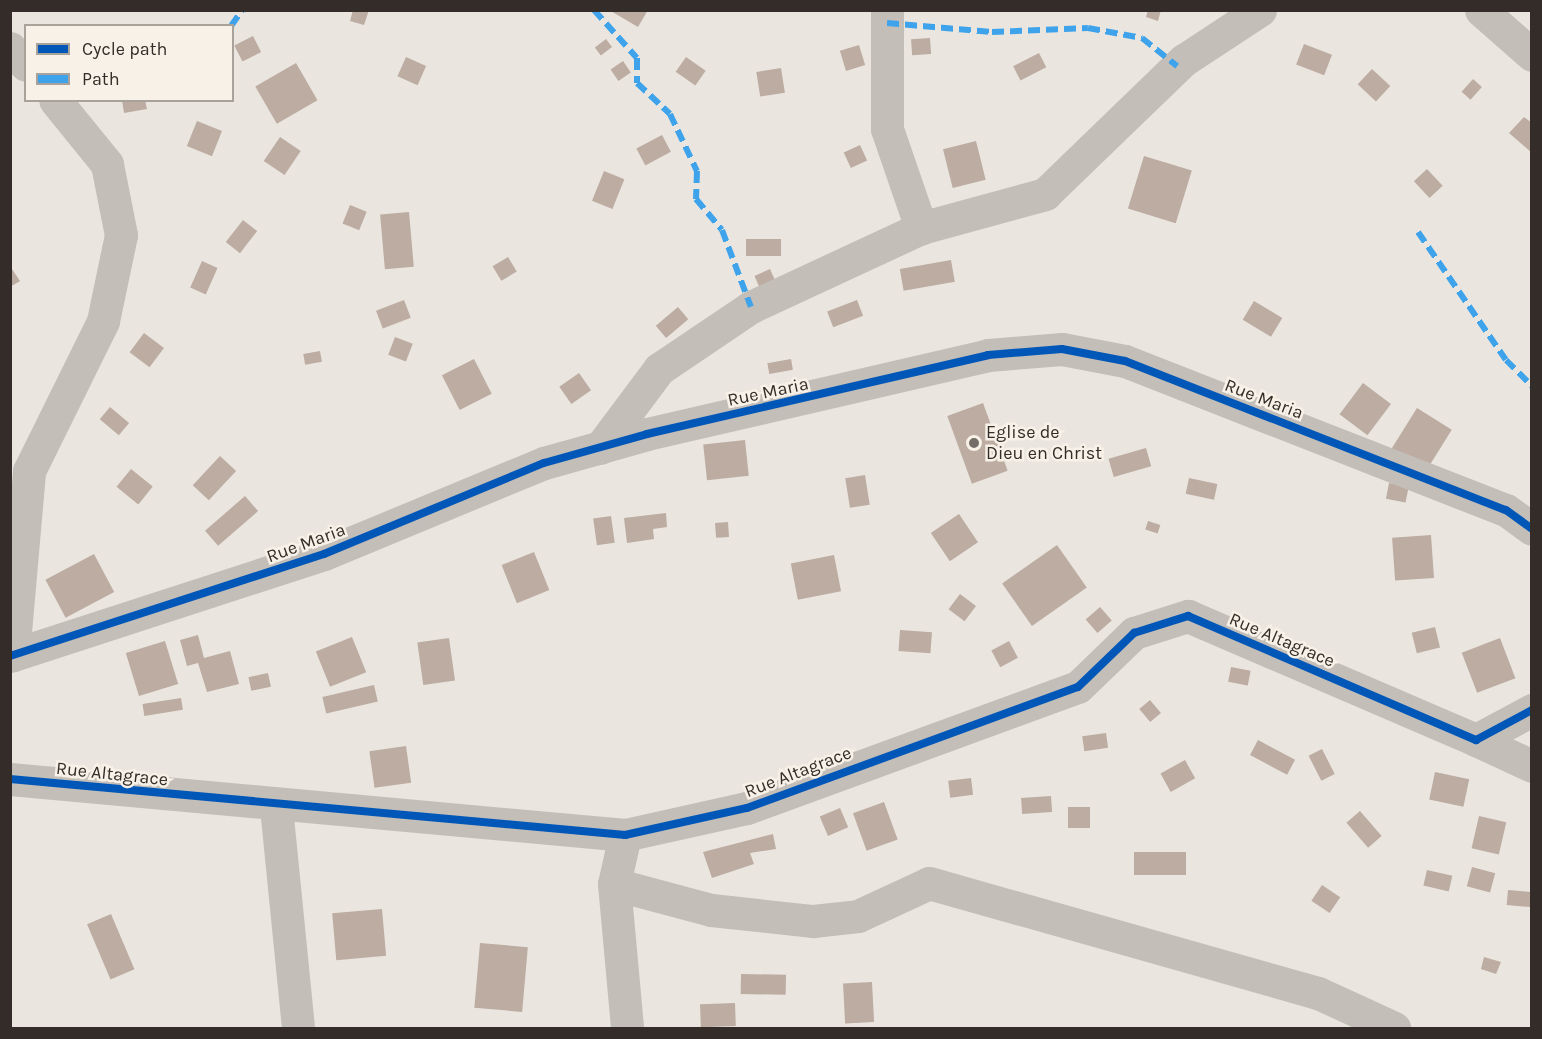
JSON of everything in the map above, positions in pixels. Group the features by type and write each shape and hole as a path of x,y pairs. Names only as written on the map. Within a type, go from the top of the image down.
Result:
{"street":[{"path":"887,10 887,129 921,228"},
{"path":"600,448 659,369 751,307 921,228 1045,194 1177,66 1260,10"},
{"path":"1481,10 1532,55"},
{"path":"10,48 24,63"},
{"path":"12,655 29,471 103,321 120,235 108,164 57,102"},
{"name":"Rue Maria","path":"12,655 324,554 544,464 600,448 988,355 1062,349 1136,365 1506,510 1532,529"},
{"name":"Rue Altagrace","path":"10,779 276,807 625,835 747,808 1078,687 1134,633 1188,616 1532,766"},
{"path":"1476,740 1532,710"},
{"path":"276,807 298,1029"},
{"path":"625,835 614,884 627,1029"},
{"path":"614,884 711,910 813,921 858,916 929,883 1318,993 1394,1029"}],"building":[{"path":"353,10 369,10 364,25 350,21"},
{"path":"609,10 648,10 638,27"},
{"path":"1148,10 1161,10 1158,21 1146,17"},
{"path":"253,36 261,52 242,62 234,46"},
{"path":"930,38 931,54 912,55 911,39"},
{"path":"606,39 612,47 601,55 595,47"},
{"path":"1304,44 1332,55 1324,75 1296,65"},
{"path":"859,45 865,65 846,71 840,51"},
{"path":"1039,53 1046,67 1020,80 1013,66"},
{"path":"406,57 426,66 418,85 397,76"},
{"path":"686,57 706,71 695,86 676,72"},
{"path":"623,61 631,73 618,81 611,69"},
{"path":"296,63 318,100 277,124 255,86"},
{"path":"781,68 785,93 760,97 756,72"},
{"path":"1372,69 1390,86 1376,101 1358,84"},
{"path":"1473,79 1482,87 1471,100 1462,92"},
{"path":"122,102 145,102 147,109 124,113"},
{"path":"1524,117 1532,123 1532,153 1509,133"},
{"path":"197,121 222,131 212,156 187,146"},
{"path":"662,135 671,152 645,165 636,149"},
{"path":"280,137 301,151 285,175 264,161"},
{"path":"976,141 986,180 953,188 943,149"},
{"path":"860,145 867,160 851,168 844,153"},
{"path":"1144,156 1192,171 1176,223 1128,209"},
{"path":"1427,169 1443,186 1430,198 1414,181"},
{"path":"604,171 624,179 612,209 592,201"},
{"path":"350,205 367,212 359,230 343,224"},
{"path":"409,212 414,267 385,269 380,215"},
{"path":"243,220 257,231 240,253 226,242"},
{"path":"746,239 781,239 781,256 746,256"},
{"path":"508,257 517,272 501,281 493,266"},
{"path":"951,260 955,282 904,291 900,269"},
{"path":"202,261 218,268 206,294 190,287"},
{"path":"10,266 20,281 10,287"},
{"path":"770,269 775,280 759,287 754,276"},
{"path":"404,300 411,318 383,328 376,311"},
{"path":"857,300 863,316 833,327 827,311"},
{"path":"1254,301 1282,318 1271,337 1243,320"},
{"path":"678,307 688,319 666,338 656,326"},
{"path":"144,333 164,348 150,367 130,352"},
{"path":"395,337 413,344 406,362 388,355"},
{"path":"320,351 322,362 305,365 303,354"},
{"path":"474,359 492,394 460,410 442,375"},
{"path":"791,359 793,370 769,374 767,363"},
{"path":"579,373 591,390 571,404 559,387"},
{"path":"1363,383 1391,404 1367,435 1340,414"},
{"path":"983,403 1008,471 972,484 947,416"},
{"path":"110,407 129,423 119,435 100,419"},
{"path":"1417,408 1452,430 1425,473 1390,451"},
{"path":"745,440 749,476 707,480 703,444"},
{"path":"1146,448 1151,466 1114,477 1109,459"},
{"path":"220,456 236,471 209,500 193,485"},
{"path":"131,469 153,487 138,504 117,487"},
{"path":"865,475 870,505 850,508 845,478"},
{"path":"1189,478 1217,484 1214,500 1186,494"},
{"path":"1389,483 1409,487 1406,503 1386,499"},
{"path":"245,496 258,511 218,546 205,531"},
{"path":"666,513 667,527 653,529 654,539 627,543 624,518"},
{"path":"959,514 978,542 950,561 931,533"},
{"path":"611,516 615,543 597,545 593,519"},
{"path":"1148,521 1160,525 1158,534 1145,530"},
{"path":"728,522 729,537 716,538 715,523"},
{"path":"1431,535 1434,578 1395,581 1392,538"},
{"path":"1057,545 1087,588 1032,626 1002,583"},
{"path":"534,552 549,590 517,603 502,565"},
{"path":"94,554 114,592 66,618 45,580"},
{"path":"834,555 841,591 798,600 791,563"},
{"path":"960,594 976,606 965,621 949,609"},
{"path":"1100,607 1112,621 1097,633 1086,619"},
{"path":"1435,627 1440,647 1417,653 1412,633"},
{"path":"900,630 932,632 930,653 899,651"},
{"path":"198,635 204,658 230,651 239,684 207,692 198,663 187,666 180,640"},
{"path":"352,637 366,672 330,687 316,652"},
{"path":"449,638 455,681 423,685 417,642"},
{"path":"1500,638 1515,678 1477,693 1462,653"},
{"path":"165,641 178,684 139,696 126,653"},
{"path":"1009,641 1018,658 1000,667 991,650"},
{"path":"1231,667 1251,671 1248,686 1228,682"},
{"path":"268,673 271,687 251,691 248,677"},
{"path":"374,685 378,702 326,713 322,697"},
{"path":"181,698 183,710 144,716 142,704"},
{"path":"1150,700 1161,713 1150,722 1139,709"},
{"path":"1106,733 1108,748 1084,751 1082,736"},
{"path":"1258,740 1295,760 1287,775 1250,755"},
{"path":"406,746 411,783 375,788 369,751"},
{"path":"1322,749 1335,774 1321,781 1309,756"},
{"path":"1185,760 1195,778 1171,792 1161,774"},
{"path":"1435,772 1469,779 1463,807 1429,799"},
{"path":"971,778 973,795 950,798 948,781"},
{"path":"1051,796 1052,812 1022,814 1021,798"},
{"path":"884,802 898,840 867,851 853,813"},
{"path":"1068,807 1090,807 1090,828 1068,828"},
{"path":"840,808 848,827 828,836 820,817"},
{"path":"1360,811 1382,836 1368,848 1346,823"},
{"path":"1479,816 1506,822 1499,854 1472,848"},
{"path":"773,834 776,849 750,853 754,864 712,878 703,852"},
{"path":"1134,852 1186,852 1186,875 1134,875"},
{"path":"1472,867 1495,873 1490,893 1467,886"},
{"path":"1427,870 1452,876 1449,891 1423,886"},
{"path":"1322,885 1340,897 1330,913 1311,901"},
{"path":"1508,890 1532,892 1531,907 1507,905"},
{"path":"382,909 386,956 336,960 332,913"},
{"path":"111,914 134,969 111,979 87,924"},
{"path":"480,943 528,947 522,1012 474,1008"},
{"path":"1484,957 1501,962 1496,974 1481,969"},
{"path":"741,974 786,975 786,995 741,994"},
{"path":"872,982 874,1022 845,1023 843,984"},
{"path":"735,1003 736,1026 701,1027 700,1004"}],"marked path":[{"path":"232,24 242,10"},
{"path":"594,10 637,58 637,83 670,114 697,171 696,199 722,230 751,307"},
{"path":"887,23 992,32 1088,28 1142,38 1177,66"},
{"path":"1418,232 1506,360 1532,386"}],"cycle path":[{"path":"10,656 324,554 544,463 647,434 988,355 1062,349 1125,361 1506,510 1532,529"},
{"path":"10,779 625,835 747,808 1078,687 1134,633 1188,616 1476,740 1532,710"}],"place":[{"name":"Eglise de Dieu en Christ","path":"974,443"}]}
